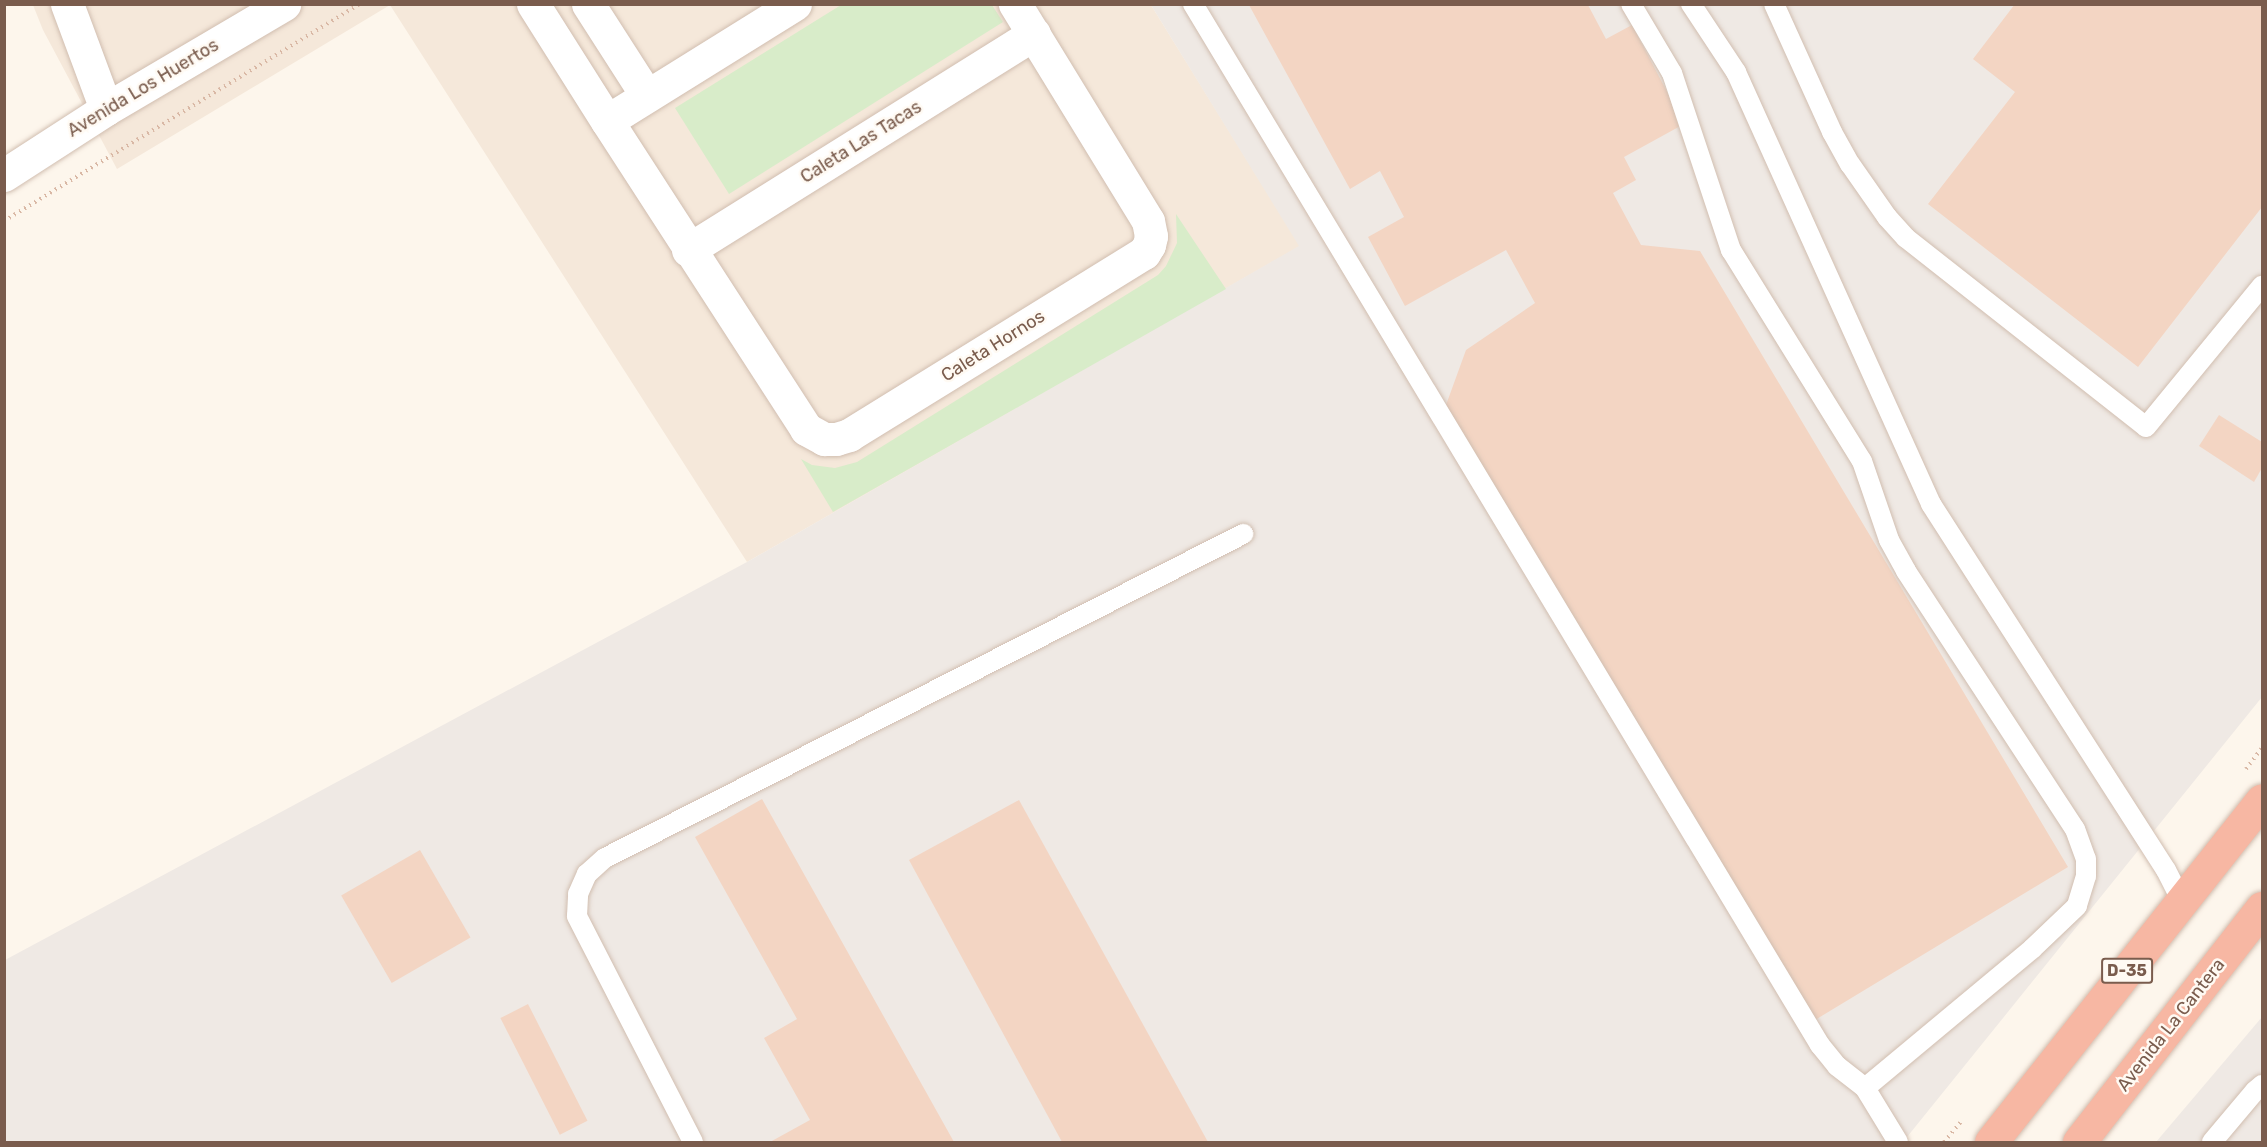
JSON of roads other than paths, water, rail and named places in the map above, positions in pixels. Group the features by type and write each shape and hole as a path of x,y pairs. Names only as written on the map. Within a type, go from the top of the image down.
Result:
{"highway":[{"name":"D-35","path":"1991,1143 2262,800"},
{"name":"Avenida La Cantera","path":"2087,1140 2262,908"}],"street":[{"path":"67,4 106,109"},
{"name":"Avenida Los Huertos","path":"4,175 106,109 284,4"},
{"name":"Caleta Hornos","path":"533,4 688,250 806,429 824,439 836,439 859,428 1144,253 1151,236 1148,221 1015,4"},
{"path":"588,4 647,96"},
{"path":"607,121 795,4"},
{"name":"Caleta Las Tacas","path":"688,250 1034,34"}],"lane":[{"path":"1193,4 1820,1045 1837,1066 1865,1088 1898,1143"},
{"path":"1631,4 1672,74 1731,250 1862,461 1889,540 1906,570 2075,829 2086,859 2086,876 2077,906 2032,949 1865,1088"},
{"path":"1691,4 1736,72 1931,504 2166,870 2182,901"},
{"path":"1774,4 1832,132 1850,164 1887,217 1906,238 2146,427 2262,286"},
{"path":"693,1143 577,916 578,894 587,874 605,858 1243,534"},
{"path":"2212,1143 2262,1085"}]}
